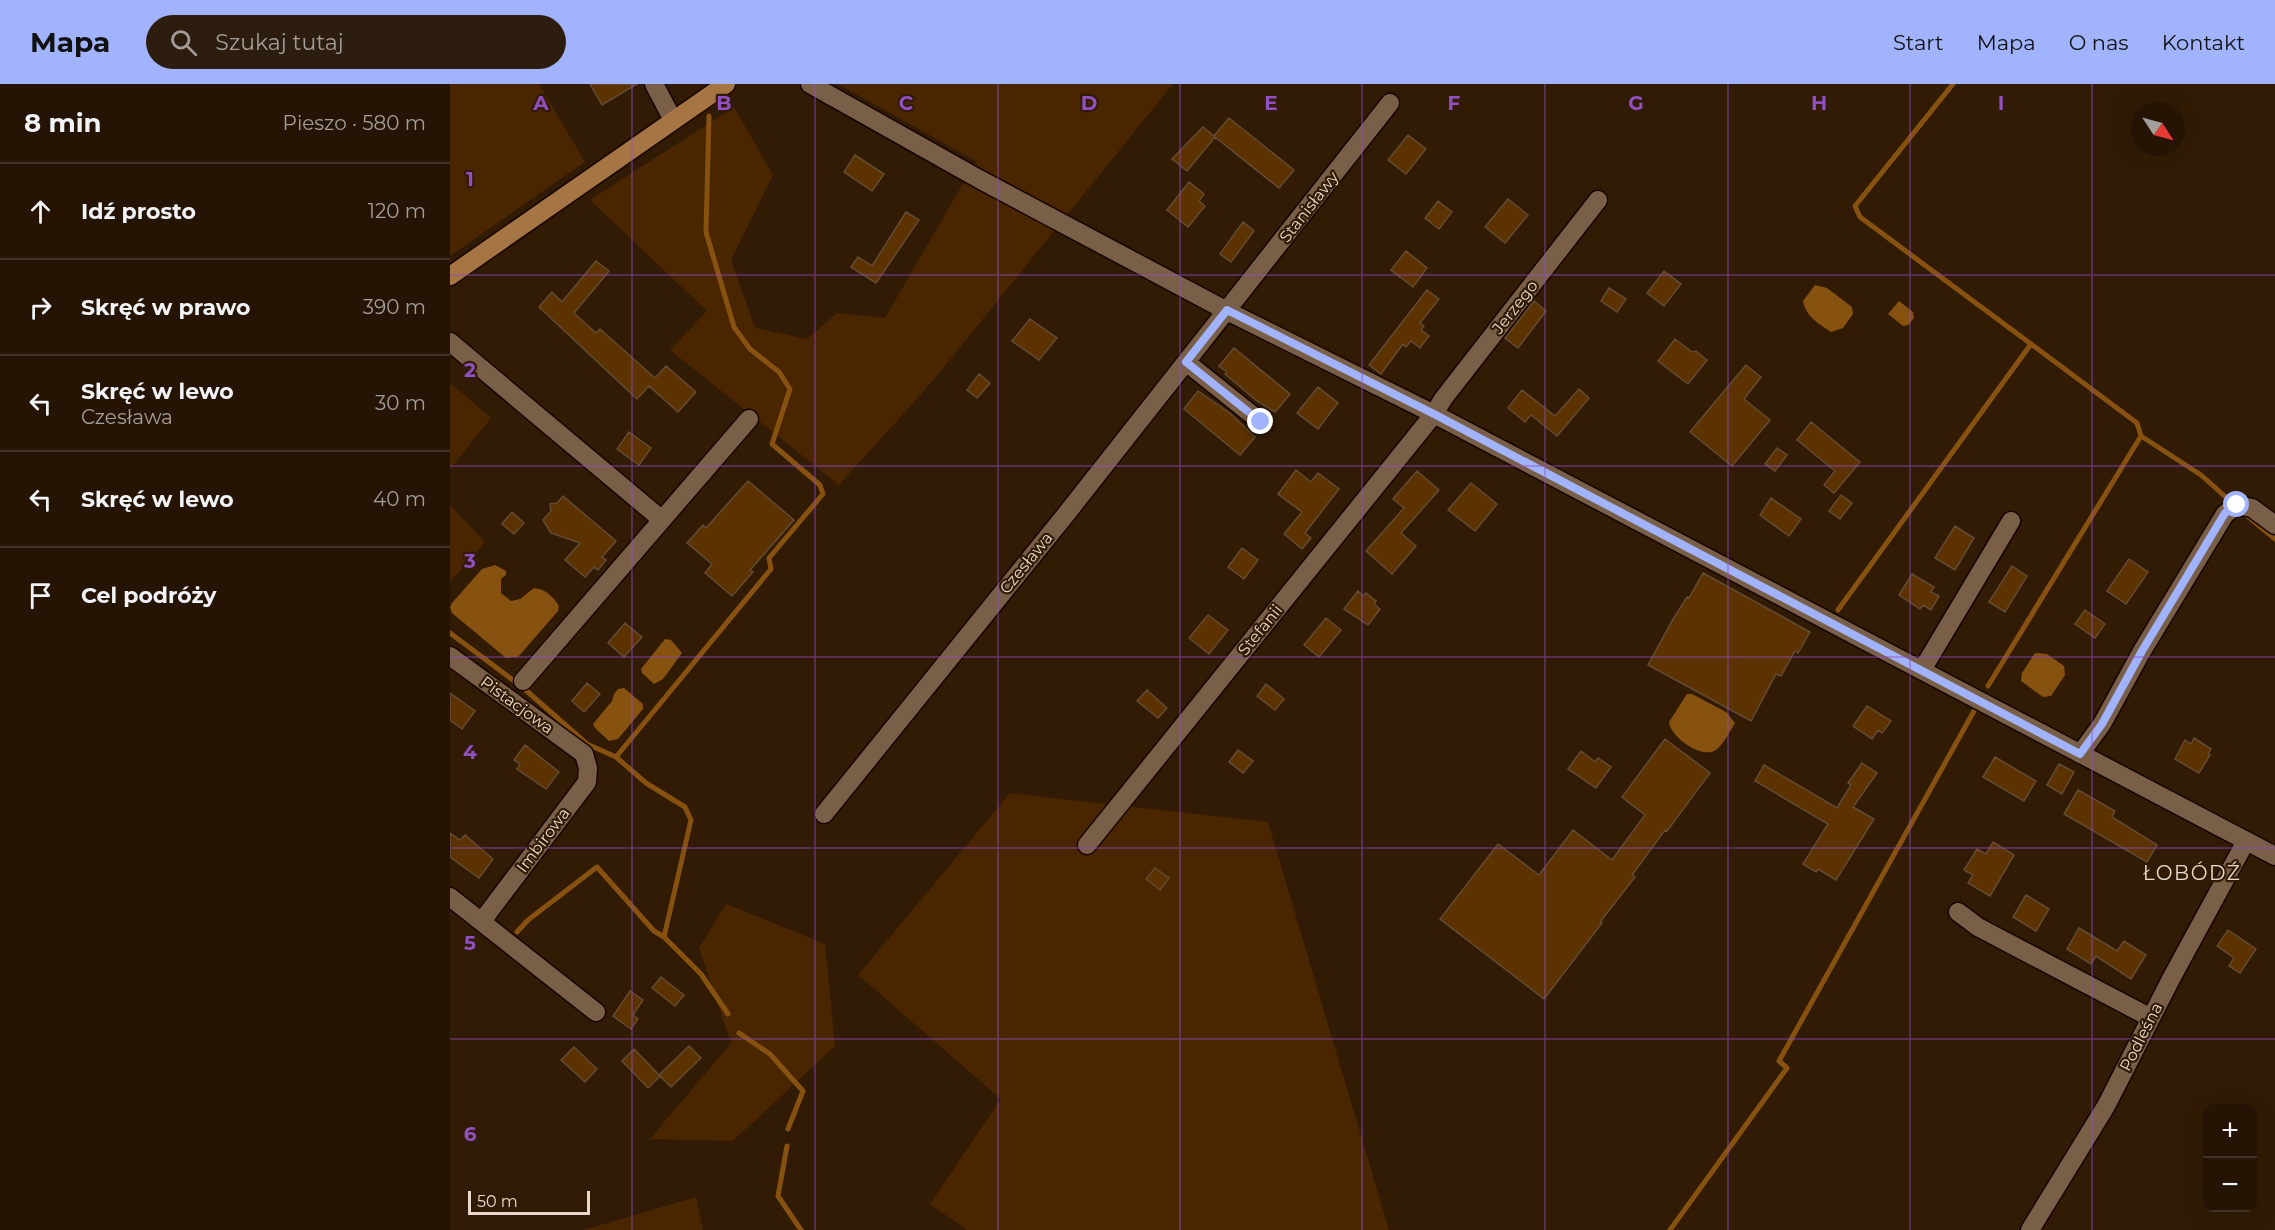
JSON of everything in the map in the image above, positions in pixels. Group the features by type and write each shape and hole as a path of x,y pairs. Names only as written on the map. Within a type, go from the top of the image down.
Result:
{"main road":[{"path":"450,276 726,84"}],"street":[{"path":"654,84 673,120"},
{"path":"810,84 980,179 1227,310 1434,414 2275,856"},
{"name":"Stanisławy","path":"1227,310 1390,104"},
{"name":"Jerzego","path":"1434,414 1443,399 1598,201"},
{"name":"Czesława","path":"824,814 1227,310"},
{"path":"450,342 662,519"},
{"path":"1186,362 1261,422"},
{"name":"Stefanii","path":"1087,845 1434,414"},
{"path":"523,681 749,419"},
{"path":"2080,754 2102,724 2142,651 2225,513 2237,505 2244,506 2252,508 2275,525"},
{"path":"1922,670 2011,521"},
{"name":"Pistacjowa","path":"450,656 584,754"},
{"name":"Imbirowa","path":"482,921 587,782 588,768 584,754"},
{"name":"Podleśna","path":"2030,1230 2106,1106 2246,841"},
{"path":"450,897 596,1012"},
{"path":"1958,912 1978,927 2151,1018"}],"shaded area":[{"path":"450,84 539,84 585,162 450,256"},
{"path":"838,84 1173,84 931,383 839,485 670,350 707,311 590,200 734,107 773,175 731,260 755,328 807,339 837,313 885,318 976,161"},
{"path":"1815,285 1827,288 1852,307 1853,314 1843,328 1831,332 1813,319 1807,311 1803,301"},
{"path":"1899,301 1913,312 1914,318 1908,325 1903,326 1888,314"},
{"path":"450,383 491,418 450,469"},
{"path":"450,505 485,542 450,582"},
{"path":"495,565 506,571 506,575 501,579 501,593 511,601 520,599 534,588 548,594 559,606 558,611 518,657 506,658 452,613 450,607 482,569"},
{"path":"665,639 671,640 682,653 663,679 654,684 642,673 641,669"},
{"path":"2035,653 2047,654 2064,666 2065,675 2051,696 2043,697 2021,681 2022,673"},
{"path":"624,688 643,704 643,709 618,739 609,741 593,724 612,701 618,689"},
{"path":"1687,694 1692,694 1726,712 1735,723 1716,750 1702,752 1695,749 1680,740 1671,728 1669,722"},
{"path":"1010,793 1268,822 1389,1230 967,1230 930,1204 1001,1099 858,975"},
{"path":"726,904 825,944 835,1046 733,1141 650,1139 731,1043 699,948"},
{"path":"696,1197 703,1230 584,1230"}],"building":[{"path":"590,84 637,84 602,105"},
{"path":"1229,118 1294,170 1279,188 1215,137 1187,171 1172,159 1203,127 1214,136"},
{"path":"1408,135 1426,149 1406,174 1388,160"},
{"path":"855,155 884,174 872,191 844,172"},
{"path":"1189,182 1204,194 1199,201 1205,206 1188,227 1167,210"},
{"path":"1508,199 1528,215 1505,243 1485,227"},
{"path":"1438,201 1452,212 1439,229 1425,218"},
{"path":"906,212 919,220 876,283 851,267 858,257 872,266"},
{"path":"1243,222 1254,231 1231,262 1220,254"},
{"path":"1406,251 1427,268 1413,287 1391,270"},
{"path":"596,261 609,271 574,313 596,333 600,329 655,378 666,366 696,392 678,412 649,386 637,399 539,307 552,292 562,302"},
{"path":"1664,271 1681,284 1664,306 1647,293"},
{"path":"1609,288 1626,299 1617,312 1601,301"},
{"path":"1427,290 1439,299 1420,323 1424,326 1421,330 1429,336 1420,348 1411,341 1406,347 1403,344 1381,374 1369,365"},
{"path":"1534,301 1546,311 1518,348 1505,338"},
{"path":"1030,319 1057,338 1039,360 1012,341"},
{"path":"1675,339 1707,360 1688,384 1658,361"},
{"path":"1234,348 1290,394 1275,412 1257,401 1225,374 1227,372 1219,366"},
{"path":"1746,365 1761,377 1744,399 1770,420 1732,466 1690,432"},
{"path":"979,374 990,383 977,398 967,390"},
{"path":"1318,387 1338,403 1318,429 1297,413"},
{"path":"1579,389 1589,398 1557,436 1531,415 1525,422 1508,408 1522,390 1555,416"},
{"path":"1198,391 1230,413 1255,437 1240,455 1184,409"},
{"path":"1811,422 1860,462 1834,493 1824,485 1835,471 1797,440"},
{"path":"629,432 651,448 639,465 617,449"},
{"path":"1777,448 1787,455 1775,471 1765,464"},
{"path":"1296,470 1311,482 1318,473 1339,489 1305,533 1311,538 1302,549 1284,534 1302,512 1278,494"},
{"path":"1417,471 1439,490 1401,533 1416,546 1392,574 1366,551 1404,508 1393,499"},
{"path":"748,481 794,520 750,570 753,572 732,596 705,573 712,564 687,543 703,525 706,528"},
{"path":"1471,483 1497,504 1475,531 1448,510"},
{"path":"1841,495 1852,503 1840,519 1829,511"},
{"path":"563,496 616,541 602,557 606,560 598,570 594,567 585,577 565,560 580,543 551,533 543,520 551,511 550,504 557,503"},
{"path":"1771,498 1801,519 1789,536 1760,515"},
{"path":"512,512 524,523 514,534 502,524"},
{"path":"1955,526 1974,538 1955,570 1935,558"},
{"path":"1242,548 1258,560 1244,579 1228,567"},
{"path":"2129,559 2148,572 2126,604 2107,591"},
{"path":"2012,566 2027,576 2005,612 1989,602"},
{"path":"1703,573 1810,632 1798,653 1795,651 1781,676 1776,674 1751,721 1648,665 1672,621 1687,597 1689,598"},
{"path":"1912,574 1934,587 1931,592 1939,596 1931,610 1923,605 1920,609 1899,595"},
{"path":"1358,591 1363,596 1366,593 1376,601 1374,604 1380,609 1368,625 1344,609"},
{"path":"2085,610 2105,624 2095,638 2075,624"},
{"path":"1208,615 1228,630 1209,654 1189,638"},
{"path":"1326,618 1341,630 1319,657 1304,645"},
{"path":"625,623 642,637 624,657 608,643"},
{"path":"587,683 600,694 584,712 572,701"},
{"path":"1266,684 1284,699 1275,710 1257,696"},
{"path":"1147,690 1167,708 1158,718 1137,701"},
{"path":"450,693 475,711 462,729 450,720"},
{"path":"1867,706 1891,721 1882,733 1878,730 1872,739 1853,726"},
{"path":"2194,738 2211,749 2199,773 2175,759 2185,740 2191,744"},
{"path":"1665,739 1710,773 1667,831 1665,830 1632,875 1635,877 1544,999 1440,919 1498,844 1539,875 1573,830 1612,860 1645,815 1622,797"},
{"path":"525,745 559,772 546,789 517,769 520,764 514,760"},
{"path":"1238,750 1253,761 1243,773 1229,762"},
{"path":"1581,751 1595,762 1598,758 1611,767 1596,788 1568,769"},
{"path":"1995,757 2036,781 2024,801 1983,777"},
{"path":"1862,763 1877,773 1853,807 1874,819 1836,880 1818,869 1816,872 1803,864 1828,824 1755,781 1764,765 1837,808 1851,785 1848,783"},
{"path":"2059,764 2074,772 2062,794 2047,785"},
{"path":"2078,790 2115,811 2112,817 2157,845 2147,862 2064,814"},
{"path":"450,833 460,840 465,835 493,859 479,878 450,857"},
{"path":"1993,842 2014,855 1990,896 1968,883 1973,875 1964,870 1977,849 1986,854"},
{"path":"1155,868 1169,878 1160,890 1146,879"},
{"path":"2026,895 2049,909 2036,931 2013,917"},
{"path":"2079,928 2117,951 2124,941 2146,955 2131,979 2096,956 2091,964 2067,949"},
{"path":"2228,930 2256,949 2240,973 2229,966 2234,958 2217,946"},
{"path":"661,977 684,995 675,1006 652,988"},
{"path":"630,991 643,1000 633,1015 638,1019 631,1029 613,1016"},
{"path":"689,1046 701,1058 671,1087 659,1075"},
{"path":"574,1047 597,1069 585,1082 561,1060"},
{"path":"634,1049 660,1076 648,1088 622,1061"}],"waterway":[{"path":"1953,84 1855,206 1860,217 2031,344"},
{"path":"616,757 771,569 769,558 823,494 820,485 772,444 790,389 779,372 750,349 734,327 706,232 709,116"},
{"path":"1838,610 2031,344 2137,423 2141,436 1988,686"},
{"path":"2141,436 2201,475 2228,499"},
{"path":"2244,513 2275,539"},
{"path":"450,633 521,686 587,744 616,757 646,783 685,807 691,820 664,937 701,974 728,1014"},
{"path":"1670,1230 1787,1068 1779,1061 1974,711"},
{"path":"517,932 528,920 597,867 654,931 664,937"},
{"path":"739,1033 770,1054 803,1091 788,1129"},
{"path":"787,1146 778,1196 801,1230"}],"district":[{"name":"ŁOBÓDŹ","path":"2192,873"}],"route":[{"path":"1261,422 1186,362 1227,310 1434,414 2080,754 2102,724 2142,651 2225,513 2237,505"}]}
